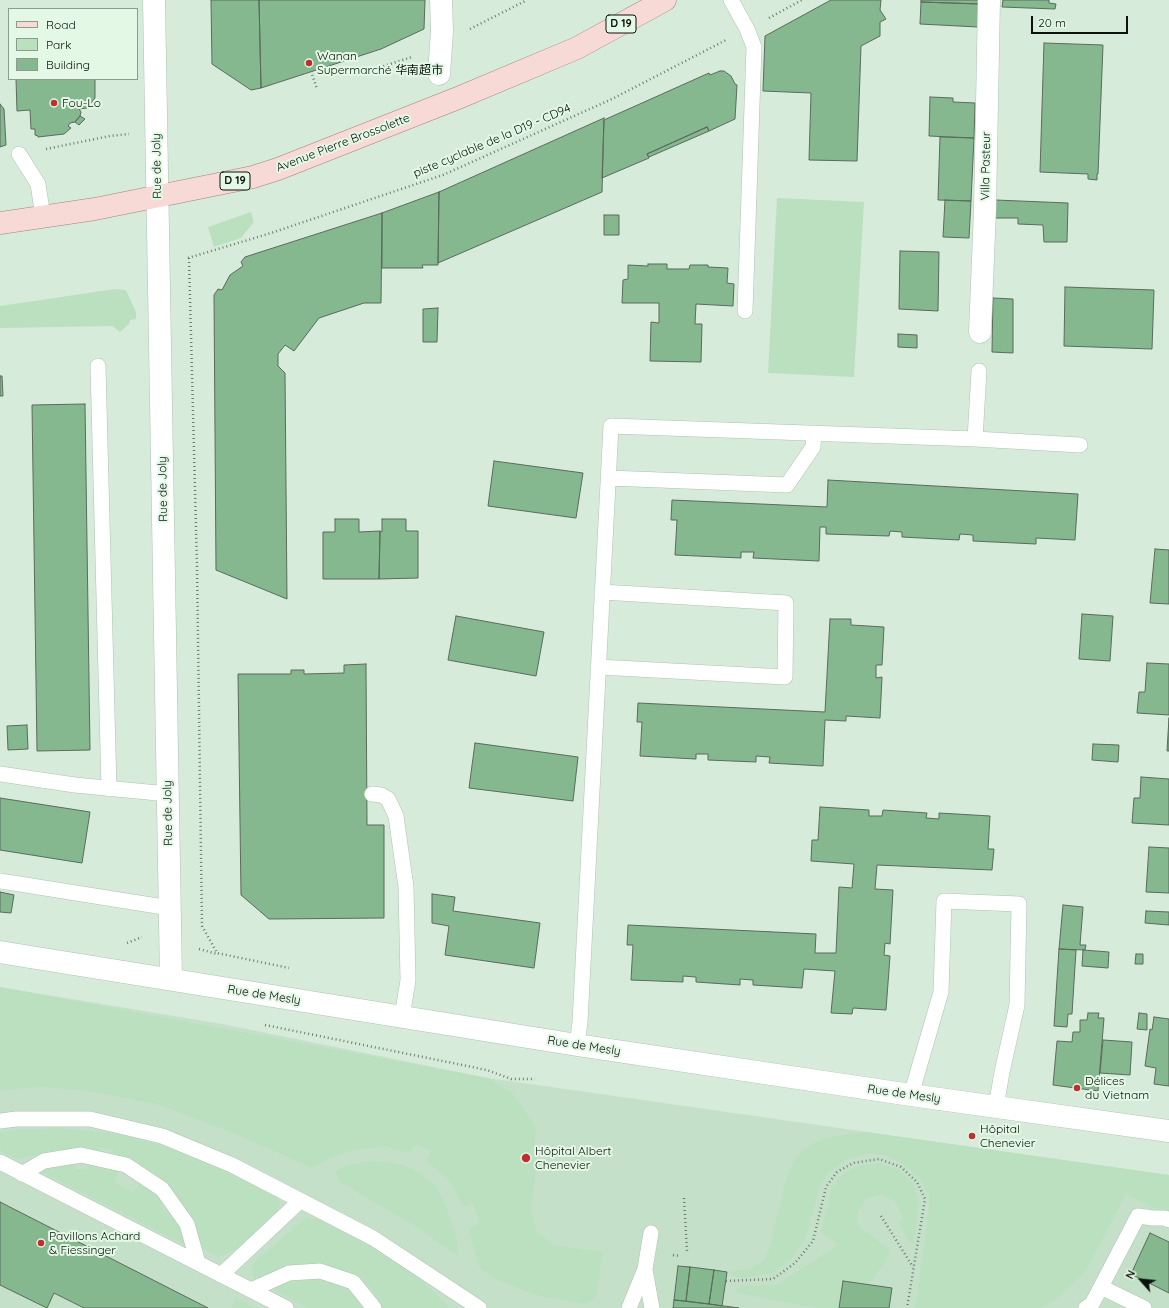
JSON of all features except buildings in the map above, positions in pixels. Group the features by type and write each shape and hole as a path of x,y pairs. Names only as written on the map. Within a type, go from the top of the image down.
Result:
{"main road":[{"name":"Avenue Pierre Brossolette","path":"0,223 95,209 158,197 253,177 278,169 458,98 577,48 665,0"}],"street":[{"name":"Rue de Joly","path":"154,0 171,979"},
{"path":"439,74 442,31 441,0"},
{"name":"Villa Pasteur","path":"980,332 985,208 989,0"},
{"name":"Rue de Mesly","path":"0,952 577,1045 911,1095 1169,1131"}],"lane":[{"path":"731,0 754,47 744,311"},
{"path":"19,154 38,184 44,217"},
{"path":"98,366 109,789"},
{"path":"975,439 979,371"},
{"path":"577,1045 580,1022 611,426 975,439 1080,445"},
{"path":"609,478 787,485 813,447 814,433"},
{"path":"598,667 785,677 786,603 602,592"},
{"path":"0,774 109,789 168,794"},
{"path":"372,794 381,795 388,799 396,816 405,880 408,980 402,1017"},
{"path":"0,881 170,908"},
{"path":"911,1095 941,992 944,901 1019,904 1017,1005 996,1107"},
{"path":"0,1121 16,1119 90,1120 162,1136 232,1165 373,1238 479,1308"},
{"path":"22,1174 44,1161 81,1155 126,1165 162,1189 187,1224 198,1263"},
{"path":"0,1162 286,1308"},
{"path":"221,1275 300,1200"},
{"path":"1086,1308 1092,1304 1138,1216 1165,1218 1169,1220"},
{"path":"629,1308 645,1269 651,1233"},
{"path":"645,1269 652,1308"},
{"path":"251,1290 289,1273 320,1271 352,1282 374,1308"},
{"path":"1101,1287 1144,1308"}],"path":[{"name":"piste cyclable de la D19 - CD94","path":"182,258 189,258 268,234 442,175 612,99 802,0"},
{"path":"311,71 317,89"},
{"path":"19,154 84,143 110,136 130,134"},
{"path":"189,258 197,566 202,926 217,953"},
{"path":"726,1281 773,1279 795,1263 813,1241 826,1187 837,1172 853,1163 879,1159 900,1167 917,1182 925,1199 907,1308"},
{"path":"684,1198 687,1251"},
{"path":"881,1216 914,1267"}],"shaded area":[{"name":"Hôpital Albert Chenevier","path":"0,987 222,1024 488,1078 1169,1175 1169,1308 0,1308"}],"green space":[{"path":"777,198 864,202 854,377 768,373"},
{"path":"251,212 254,222 241,238 214,247 208,227"},
{"path":"115,289 126,290 136,312 136,319 130,320 129,324 120,332 112,326 0,328 0,306"},
{"path":"0,987 488,1078 512,1093 535,1125 536,1168 531,1209 536,1231 554,1245 603,1252 596,1298 585,1304 540,1296 495,1279 479,1267 469,1228 479,1224 473,1203 463,1207 450,1181 426,1161 431,1152 418,1144 408,1153 383,1146 354,1150 330,1158 312,1168 235,1134 157,1104 96,1092 43,1087 0,1090"},
{"path":"58,1128 108,1132 161,1145 236,1173 274,1191 280,1202 277,1214 250,1240 236,1250 218,1257 204,1249 186,1210 111,1155 113,1150 100,1147 99,1151 79,1149 16,1159 0,1150 0,1132 19,1129"},
{"path":"866,1132 1169,1175 1169,1215 1126,1194 1086,1271 1054,1301 1040,1308 915,1308 929,1210 929,1194 918,1176 901,1163 882,1154 865,1154 846,1160 829,1172 819,1188 806,1237 791,1260 772,1273 740,1279 727,1272 749,1269 764,1260 770,1247 785,1182 795,1158 813,1143 835,1136"},
{"path":"89,1160 119,1169 115,1182 133,1193 140,1183 165,1200 160,1205 169,1215 174,1213 189,1247 41,1172 44,1167 76,1161 75,1169 87,1169"},
{"path":"368,1161 395,1163 413,1169 437,1187 445,1204 455,1234 460,1258 417,1227 338,1181 335,1171 348,1165"},
{"path":"879,1163 899,1170 914,1184 919,1200 914,1244 909,1243 899,1223 903,1218 897,1203 882,1194 866,1199 858,1212 857,1225 890,1250 883,1265 869,1284 843,1281 839,1308 818,1308 736,1293 737,1289 742,1286 776,1285 838,1245 821,1232 831,1189 840,1176 856,1166"},
{"path":"306,1218 324,1219 356,1235 409,1268 450,1308 383,1308 369,1286 346,1272 255,1278 252,1275 253,1263"},
{"path":"291,1277 318,1277 345,1285 369,1308 308,1308 270,1288"},
{"path":"236,1298 254,1308 231,1308"}],"place":[{"name":"Wanan Supermarché 华南超市","path":"309,63"},
{"name":"Fou-Lo","path":"54,103"},
{"name":"Délices du Vietnam","path":"1077,1088"},
{"name":"Hôpital Chenevier","path":"972,1136"},
{"name":"Hôpital Albert Chenevier","path":"526,1158"},
{"name":"Pavillons Achard & Fiessinger","path":"41,1243"}]}
